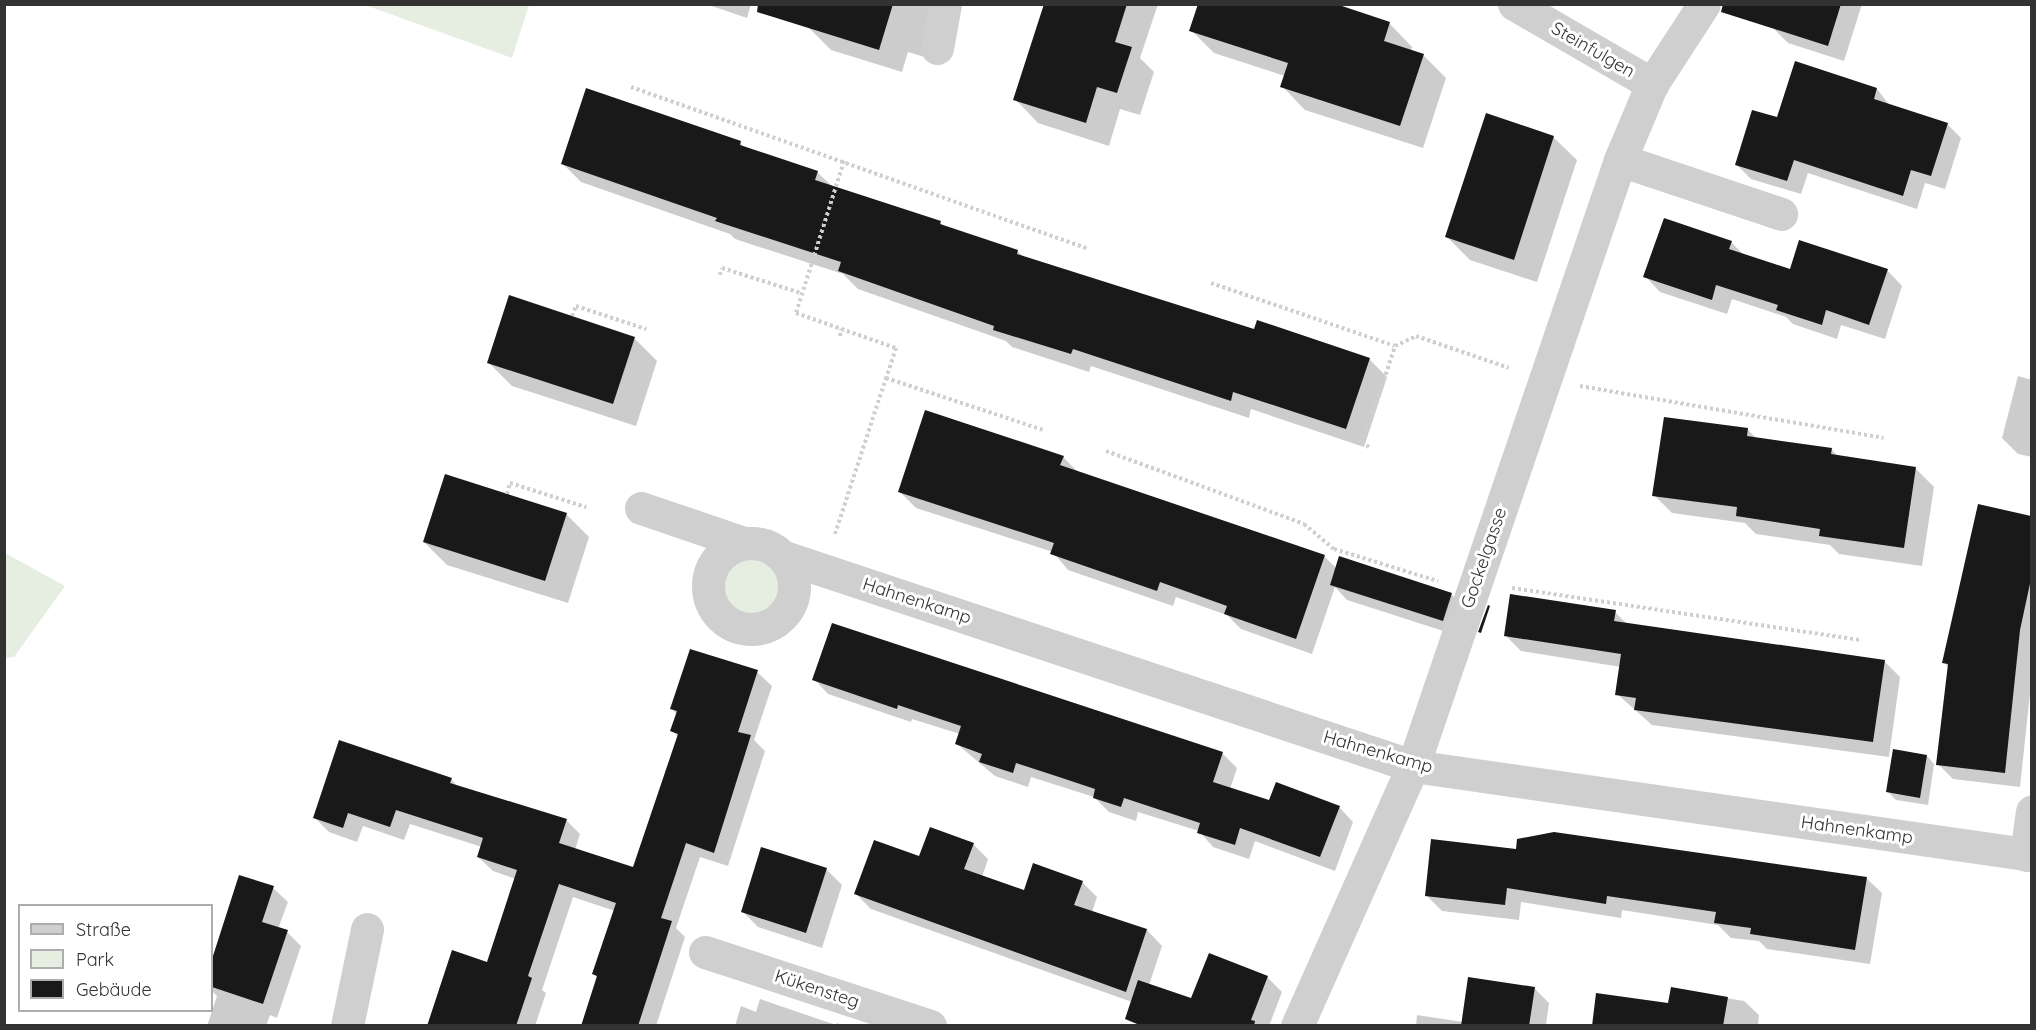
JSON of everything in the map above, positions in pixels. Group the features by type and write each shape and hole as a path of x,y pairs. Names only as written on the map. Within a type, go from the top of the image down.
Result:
{"street":[{"path":"937,48 945,4"},
{"name":"Steinfulgen","path":"1514,4 1652,84 1704,4"},
{"name":"Gockelgasse","path":"1298,1026 1413,766 1620,160 1652,84"},
{"path":"1620,160 1781,214"},
{"name":"Hahnenkamp","path":"641,508 744,543 766,545 784,557 1413,766 2029,855"},
{"path":"744,543 730,548 718,557 710,570 707,586 710,601 717,614 729,624 744,629 759,629 774,623 785,613 792,600 795,585 792,570 784,557"},
{"path":"2029,855 2031,811"},
{"path":"347,1026 367,930"},
{"name":"Kükensteg","path":"705,952 930,1026"}],"path":[{"path":"631,87 1086,248"},
{"path":"834,539 896,348 796,313 844,161"},
{"path":"720,275 722,268 801,293"},
{"path":"1211,284 1395,346 1416,336 1544,380 1884,438"},
{"path":"572,316 576,306 646,329"},
{"path":"840,336 841,329"},
{"path":"1369,447 1363,443 1395,346"},
{"path":"886,378 1042,430"},
{"path":"1106,451 1304,524 1334,549 1474,587 1859,640"},
{"path":"507,494 510,483 586,507"}],"green space":[{"path":"365,5 529,5 512,58"},
{"path":"5,553 65,586 14,657 5,658"},
{"path":"752,556 773,565 782,586 773,607 752,616 731,607 722,586 731,565"}],"building":[{"path":"758,4 893,4 879,50 757,12"},
{"path":"1044,4 1127,4 1115,42 1132,47 1117,93 1097,87 1086,123 1013,100"},
{"path":"1198,4 1336,4 1390,22 1384,41 1424,54 1400,126 1280,87 1288,63 1189,31"},
{"path":"1723,4 1841,4 1828,46 1721,12"},
{"path":"1795,61 1877,88 1874,99 1948,123 1931,176 1911,170 1903,196 1794,160 1787,181 1735,165 1752,110 1777,117"},
{"path":"586,88 741,141 740,145 818,171 815,180 941,221 940,224 1018,250 1017,254 1254,329 1257,320 1370,358 1346,429 1233,392 1231,401 1073,349 1071,354 993,330 994,326 838,271 841,262 715,221 717,218 561,164"},
{"path":"1486,113 1554,136 1514,260 1445,237"},
{"path":"1664,218 1732,241 1729,249 1790,269 1799,240 1888,269 1869,325 1826,310 1822,325 1776,310 1778,305 1716,285 1712,300 1643,277"},
{"path":"509,295 635,337 613,404 487,363"},
{"path":"925,410 1064,456 1060,465 1325,555 1296,639 1224,614 1227,606 1160,582 1157,591 1050,554 1054,543 898,492"},
{"path":"1664,417 1748,428 1747,436 1832,448 1831,454 1916,467 1904,548 1819,536 1820,529 1736,516 1737,507 1652,496"},
{"path":"445,474 567,513 545,581 423,542"},
{"path":"1978,504 2031,516 2031,579 2020,630 2005,773 1936,765 1948,664 1942,663"},
{"path":"1339,556 1452,593 1443,621 1330,585"},
{"path":"1510,594 1616,610 1614,621 1885,660 1873,742 1634,710 1636,698 1615,695 1621,654 1504,636"},
{"path":"1488,605 1490,606 1481,633 1478,632"},
{"path":"832,623 1223,752 1213,782 1269,800 1276,782 1340,806 1320,857 1240,828 1235,845 1197,833 1200,823 1124,798 1121,807 1093,798 1095,789 1016,763 1013,773 979,762 982,754 955,744 961,726 898,705 897,709 812,680"},
{"path":"690,649 758,670 738,732 751,735 714,853 686,843 661,918 672,921 638,1026 581,1026 597,976 592,974 616,903 559,884 528,976 532,978 516,1026 427,1026 452,950 487,962 517,870 477,857 483,838 396,810 390,827 348,813 343,828 313,818 339,740 452,778 450,783 567,819 559,843 633,867 678,734 670,731 677,711 670,709"},
{"path":"1893,749 1927,755 1920,798 1886,792"},
{"path":"930,827 974,843 964,869 1024,890 1033,863 1083,881 1074,905 1147,929 1126,992 854,894 874,840 919,856"},
{"path":"1554,832 1867,877 1855,950 1750,934 1751,928 1714,923 1716,912 1607,896 1606,904 1507,888 1505,905 1425,896 1431,839 1516,849 1517,839"},
{"path":"761,847 827,868 806,933 741,912"},
{"path":"239,875 274,886 262,922 288,930 263,1004 213,987 213,956"},
{"path":"1209,953 1268,976 1251,1020 1255,1021 1254,1026 1142,1026 1125,1019 1138,980 1191,998"},
{"path":"1468,977 1535,987 1529,1026 1461,1026"},
{"path":"1671,987 1728,997 1723,1026 1592,1026 1596,993 1668,1003"}]}
